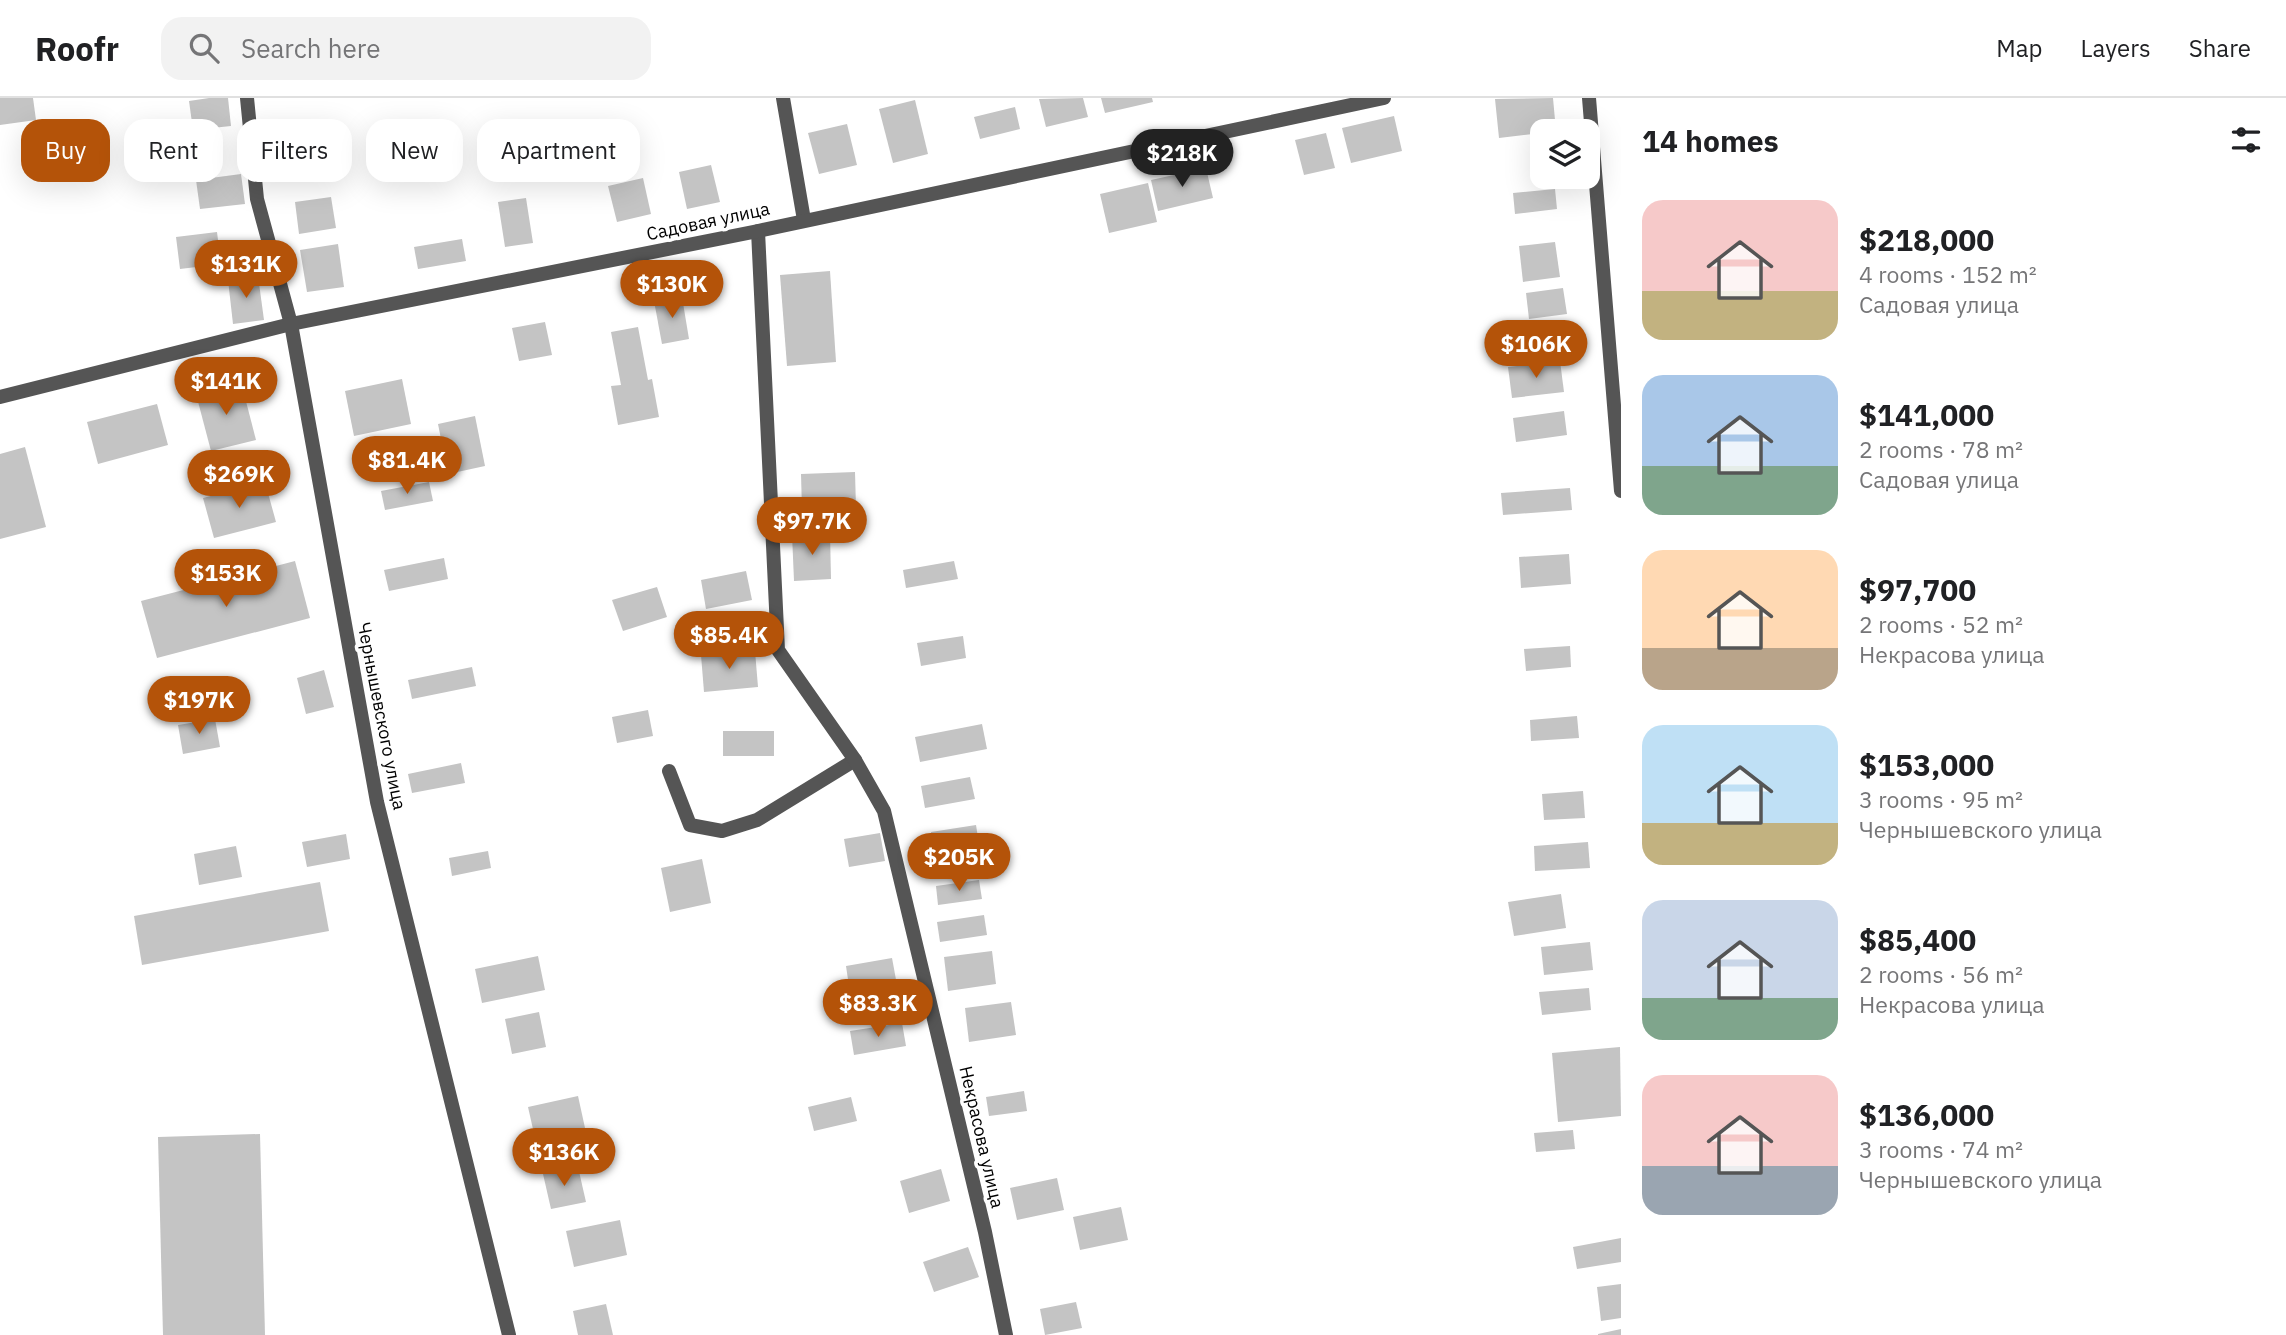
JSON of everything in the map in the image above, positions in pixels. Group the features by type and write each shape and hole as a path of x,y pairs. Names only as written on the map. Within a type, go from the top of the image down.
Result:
{"street":[{"name":"Чернышевского улица","path":"247,98 257,199 291,324 377,802 509,1335"},
{"path":"783,98 804,219"},
{"name":"Садовая улица","path":"0,397 291,324 758,231 804,219 1384,98"},
{"path":"1589,98 1621,491"},
{"name":"Некрасова улица","path":"758,231 778,650 855,760 884,811 982,1218 1006,1335"},
{"path":"669,771 690,825 722,831 757,820 855,760"}],"building":[{"path":"0,98 33,98 36,119 21,119 21,122 0,125"},
{"path":"228,98 231,126 223,127 223,119 191,119 189,101"},
{"path":"1083,98 1088,117 1046,127 1039,99"},
{"path":"1101,98 1152,98 1153,102 1105,113"},
{"path":"1553,98 1555,119 1530,119 1530,134 1499,138 1495,99"},
{"path":"915,100 928,154 893,163 879,109"},
{"path":"1015,107 1020,129 980,139 974,117"},
{"path":"1394,116 1402,151 1351,163 1342,128"},
{"path":"847,124 857,165 819,174 808,133"},
{"path":"1326,133 1335,168 1304,175 1295,140"},
{"path":"711,165 720,202 687,209 679,172"},
{"path":"1206,168 1213,198 1158,211 1151,180"},
{"path":"237,175 237,182 242,182 245,204 200,209 196,182 223,182 223,176"},
{"path":"643,178 651,214 617,222 608,186 640,182"},
{"path":"1148,183 1157,222 1109,233 1100,194"},
{"path":"1555,189 1557,209 1515,214 1513,193"},
{"path":"331,197 336,228 299,234 295,202"},
{"path":"526,198 533,243 505,247 498,202"},
{"path":"217,232 221,264 180,269 176,237"},
{"path":"462,239 466,261 418,269 414,247"},
{"path":"1555,242 1560,277 1523,282 1519,246"},
{"path":"338,244 344,287 307,292 300,250"},
{"path":"830,271 836,362 787,366 780,275"},
{"path":"258,276 264,320 233,324 228,280"},
{"path":"1563,288 1567,314 1529,319 1526,293"},
{"path":"682,297 689,339 662,344 654,301"},
{"path":"545,322 552,355 519,361 512,328"},
{"path":"638,327 648,380 652,379 659,417 618,425 611,386 621,385 611,332"},
{"path":"1560,361 1564,392 1512,398 1508,367"},
{"path":"402,379 411,424 354,436 345,391"},
{"path":"241,382 256,440 211,451 196,394"},
{"path":"157,404 168,445 98,464 87,422"},
{"path":"1564,411 1567,435 1516,442 1513,418"},
{"path":"475,416 485,466 448,474 438,424"},
{"path":"25,447 46,527 0,539 0,454"},
{"path":"855,472 856,508 802,510 801,474"},
{"path":"265,482 276,522 214,538 203,498"},
{"path":"429,482 433,501 385,510 381,491"},
{"path":"1570,488 1572,510 1503,515 1501,493"},
{"path":"830,533 831,579 794,581 792,534"},
{"path":"1569,554 1571,584 1521,588 1519,557"},
{"path":"444,558 448,579 389,591 384,570"},
{"path":"295,561 310,618 157,658 141,601"},
{"path":"954,561 958,579 906,588 903,570"},
{"path":"746,571 752,600 706,609 701,580"},
{"path":"657,587 667,617 623,631 612,600"},
{"path":"963,636 966,658 921,666 917,643"},
{"path":"1570,646 1571,667 1526,671 1524,649"},
{"path":"755,651 758,687 704,692 701,655"},
{"path":"472,667 476,686 412,699 408,680"},
{"path":"324,670 334,707 306,714 297,678"},
{"path":"648,710 653,736 617,743 612,717"},
{"path":"1577,716 1579,738 1531,741 1530,720"},
{"path":"215,719 220,747 183,754 178,725"},
{"path":"982,724 987,749 920,762 915,737"},
{"path":"723,731 774,731 774,756 723,756"},
{"path":"461,763 465,783 412,793 408,774"},
{"path":"970,777 975,799 925,808 921,786"},
{"path":"1583,791 1585,818 1544,820 1542,794"},
{"path":"976,825 979,844 933,851 931,832"},
{"path":"880,833 885,861 849,867 844,839"},
{"path":"346,834 350,859 307,867 302,842"},
{"path":"1588,842 1590,868 1535,871 1534,846"},
{"path":"236,846 242,877 199,885 194,854"},
{"path":"488,851 491,868 452,876 449,858"},
{"path":"702,859 711,903 670,912 661,868"},
{"path":"979,880 982,899 938,905 936,886"},
{"path":"320,882 329,931 142,965 134,916"},
{"path":"1561,894 1566,928 1514,936 1508,902"},
{"path":"984,915 987,935 940,942 937,922"},
{"path":"1590,942 1593,970 1544,975 1541,947"},
{"path":"992,951 996,984 948,991 944,957"},
{"path":"538,956 545,990 482,1003 475,969"},
{"path":"892,958 897,985 850,993 846,966"},
{"path":"1589,988 1591,1010 1542,1015 1539,992"},
{"path":"1011,1002 1016,1035 969,1042 965,1008"},
{"path":"539,1012 546,1047 512,1054 505,1019"},
{"path":"902,1023 906,1046 854,1055 850,1031"},
{"path":"1620,1047 1621,1116 1558,1122 1552,1053"},
{"path":"1024,1091 1027,1111 989,1116 986,1097"},
{"path":"578,1096 585,1128 535,1138 528,1107"},
{"path":"851,1097 857,1121 814,1131 808,1107"},
{"path":"1573,1130 1575,1149 1536,1152 1534,1133"},
{"path":"260,1134 265,1335 163,1335 158,1137"},
{"path":"578,1167 586,1202 551,1209 543,1174"},
{"path":"941,1169 950,1201 909,1213 900,1181"},
{"path":"1057,1178 1064,1210 1017,1220 1010,1188"},
{"path":"1121,1207 1128,1240 1080,1250 1073,1217"},
{"path":"620,1220 627,1255 574,1267 566,1231"},
{"path":"1621,1238 1621,1262 1577,1269 1573,1247"},
{"path":"968,1247 979,1277 934,1292 923,1262"},
{"path":"1621,1284 1621,1318 1601,1321 1597,1287"},
{"path":"1076,1302 1082,1328 1045,1335 1040,1309"},
{"path":"606,1304 613,1335 578,1335 573,1311"},
{"path":"1621,1329 1621,1335 1598,1335 1598,1334"}]}
